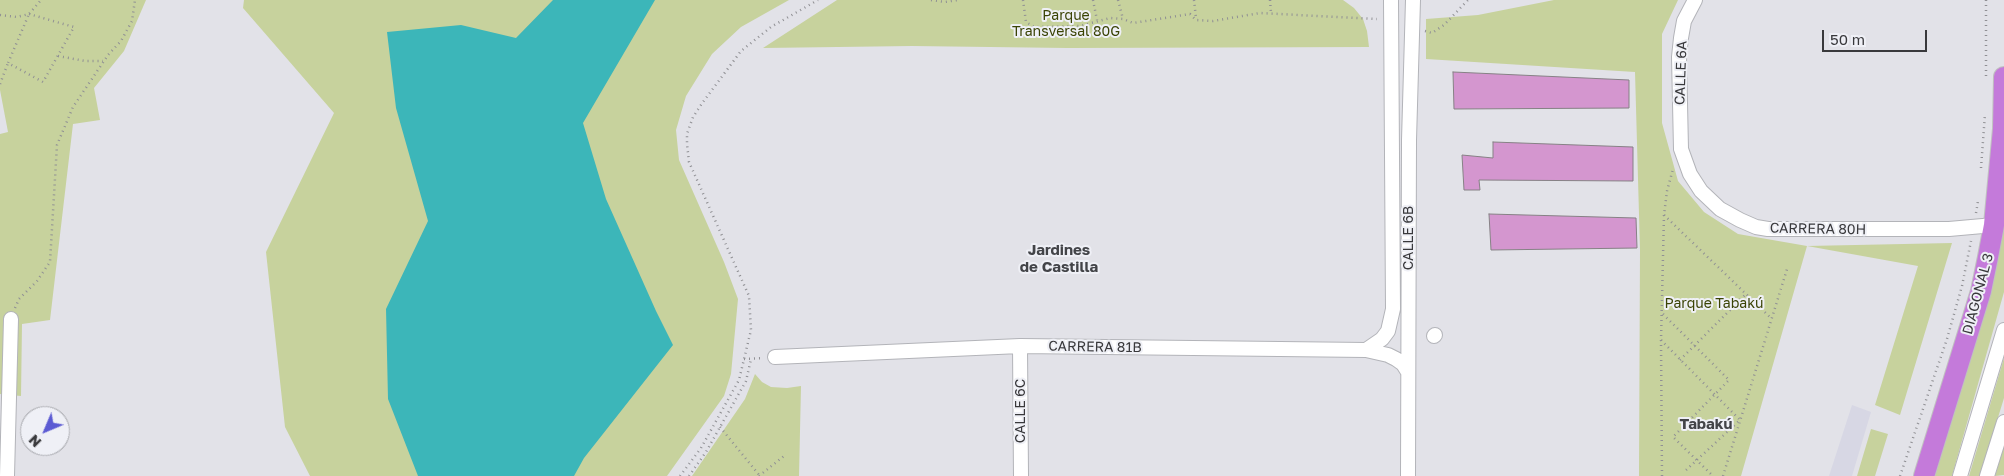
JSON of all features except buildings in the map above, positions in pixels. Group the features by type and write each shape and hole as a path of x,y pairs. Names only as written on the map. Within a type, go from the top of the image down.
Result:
{"highway":[{"name":"DIAGONAL 3","path":"1924,476 1981,292 1984,223 2003,129 1995,77"}],"street":[{"name":"CALLE 6B","path":"1408,476 1413,0"},
{"path":"1391,1 1402,5 1413,0"},
{"name":"CALLE 6A","path":"1681,149 1681,38 1684,21 1695,0"},
{"name":"CALLE 6B","path":"1366,350 1388,331 1393,309 1391,1"},
{"name":"CARRERA 80H","path":"1681,149 1690,174 1701,191 1720,209 1756,227 1787,230 1949,229 1984,223"},
{"path":"7,476 4,402 11,319"},
{"path":"1960,476 2004,330"},
{"name":"CARRERA 81B","path":"775,357 1020,346 1366,350 1388,355 1396,359 1403,364 1408,372"},
{"name":"CALLE 6C","path":"1020,346 1021,476"},
{"path":"1987,476 2004,422"}],"path":[{"path":"0,84 29,14 41,0"},
{"path":"11,319 19,299 37,281 50,262 58,145 73,106 104,61 121,41 132,20 135,0"},
{"path":"680,476 701,448 739,380 751,330 749,296 689,162 688,134 693,117 702,102 742,51 771,27 818,0"},
{"path":"931,0 945,2 958,0"},
{"path":"1023,0 1026,22 1034,27 1080,26 1110,18 1122,19 1133,23 1190,14 1196,20 1213,21 1260,13 1391,19"},
{"path":"1093,0 1097,20"},
{"path":"1118,0 1122,19"},
{"path":"1194,0 1196,20"},
{"path":"1270,0 1271,14"},
{"path":"1412,20 1422,30 1432,33 1444,25 1468,0"},
{"path":"1986,0 1995,77"},
{"path":"0,15 17,17 29,14 74,27 43,82 8,63"},
{"path":"58,56 85,61 104,61"},
{"path":"1980,176 1985,113"},
{"path":"1662,476 1661,340 1664,215 1671,173 1681,149"},
{"path":"1979,194 1984,223"},
{"path":"1664,215 1772,319"},
{"path":"1900,476 1947,339 1962,286 1973,233"},
{"path":"1724,476 1788,266"},
{"path":"1680,360 1746,294"},
{"path":"1662,313 1729,380 1673,437 1713,476"},
{"path":"1661,340 1740,420"},
{"path":"744,359 775,357"},
{"path":"689,476 706,452 746,381 751,359"},
{"path":"1686,471 1740,420"},
{"path":"720,428 760,476 784,456"}],"shaded area":[{"path":"1852,405 1871,412 1852,476 1829,476"}],"green space":[{"path":"0,0 146,0 124,51 94,88 100,120 73,124 50,320 22,324 21,396 0,394 0,134 8,132 0,90"},
{"path":"244,0 789,0 741,27 712,54 686,96 676,130 679,160 724,262 738,299 731,374 724,396 667,476 310,476 285,427 266,252 334,113 243,8"},
{"name":"Parque Transversal 80G","path":"837,0 1343,0 1354,8 1363,19 1369,47 1068,48 912,46 763,48"},
{"name":"Parque Tabakú","path":"1554,0 1678,0 1662,34 1662,123 1678,181 1704,212 1738,234 1807,246 1741,476 1639,476 1640,250 1635,72 1426,59 1426,19 1478,15"},
{"path":"2004,227 2004,292 1952,476 1935,476 1988,298"},
{"path":"1952,243 1900,415 1875,405 1918,266 1807,246"},
{"path":"2004,358 2004,398 1980,476 1969,476"},
{"path":"755,374 762,382 771,387 787,388 801,386 799,476 692,476 745,399"},
{"path":"1871,429 1888,434 1875,476 1857,476"},
{"path":"2004,446 2004,475 1995,476"}],"water":[{"path":"553,0 655,0 583,123 606,199 673,345 584,458 574,476 418,476 388,399 386,309 428,221 396,108 387,32 461,25 516,38"}],"district":[{"name":"Jardines de Castilla","path":"1059,258"},
{"name":"Tabakú","path":"1706,424"}]}
